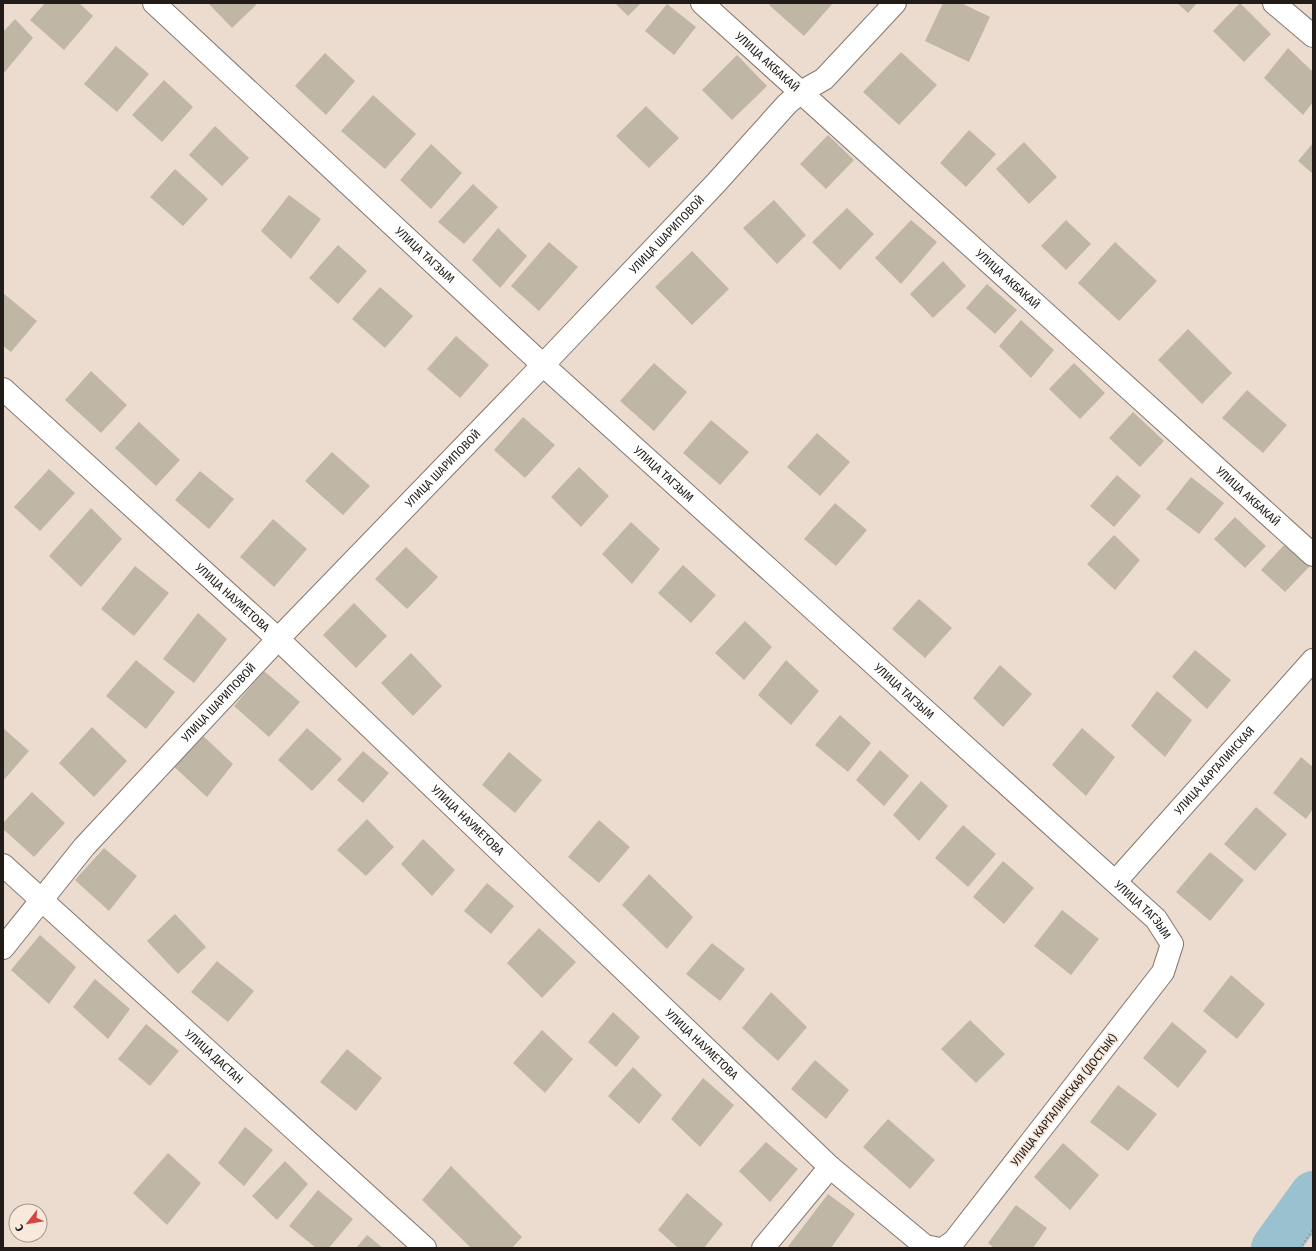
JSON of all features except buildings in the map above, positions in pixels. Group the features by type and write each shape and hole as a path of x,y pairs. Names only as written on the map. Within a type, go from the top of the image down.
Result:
{"street":[{"name":"УЛИЦА ТАГЗЫМ","path":"154,3 543,366 1116,881 1156,919 1172,944"},
{"name":"УЛИЦА АКБАКАЙ","path":"702,3 1313,555"},
{"name":"УЛИЦА ШАРИПОВОЙ","path":"3,948 84,847 278,639 543,366 716,183 787,104 800,92 824,79 895,3"},
{"path":"1274,3 1313,36"},
{"name":"УЛИЦА НАУМЕТОВА","path":"3,389 278,639 830,1167 925,1246 935,1248"},
{"name":"УЛИЦА КАРГАЛИНСКАЯ","path":"1116,881 1313,660"},
{"name":"УЛИЦА ДАСТАН","path":"3,865 425,1248"},
{"name":"УЛИЦА КАРГАЛИНСКАЯ (ДОСТЫК)","path":"944,1248 954,1241 1164,972 1172,944"},
{"path":"763,1248 830,1167"}],"path":[{"path":"1300,1248 1313,1230"}],"waterway":[{"path":"1274,1248 1313,1194"}]}
